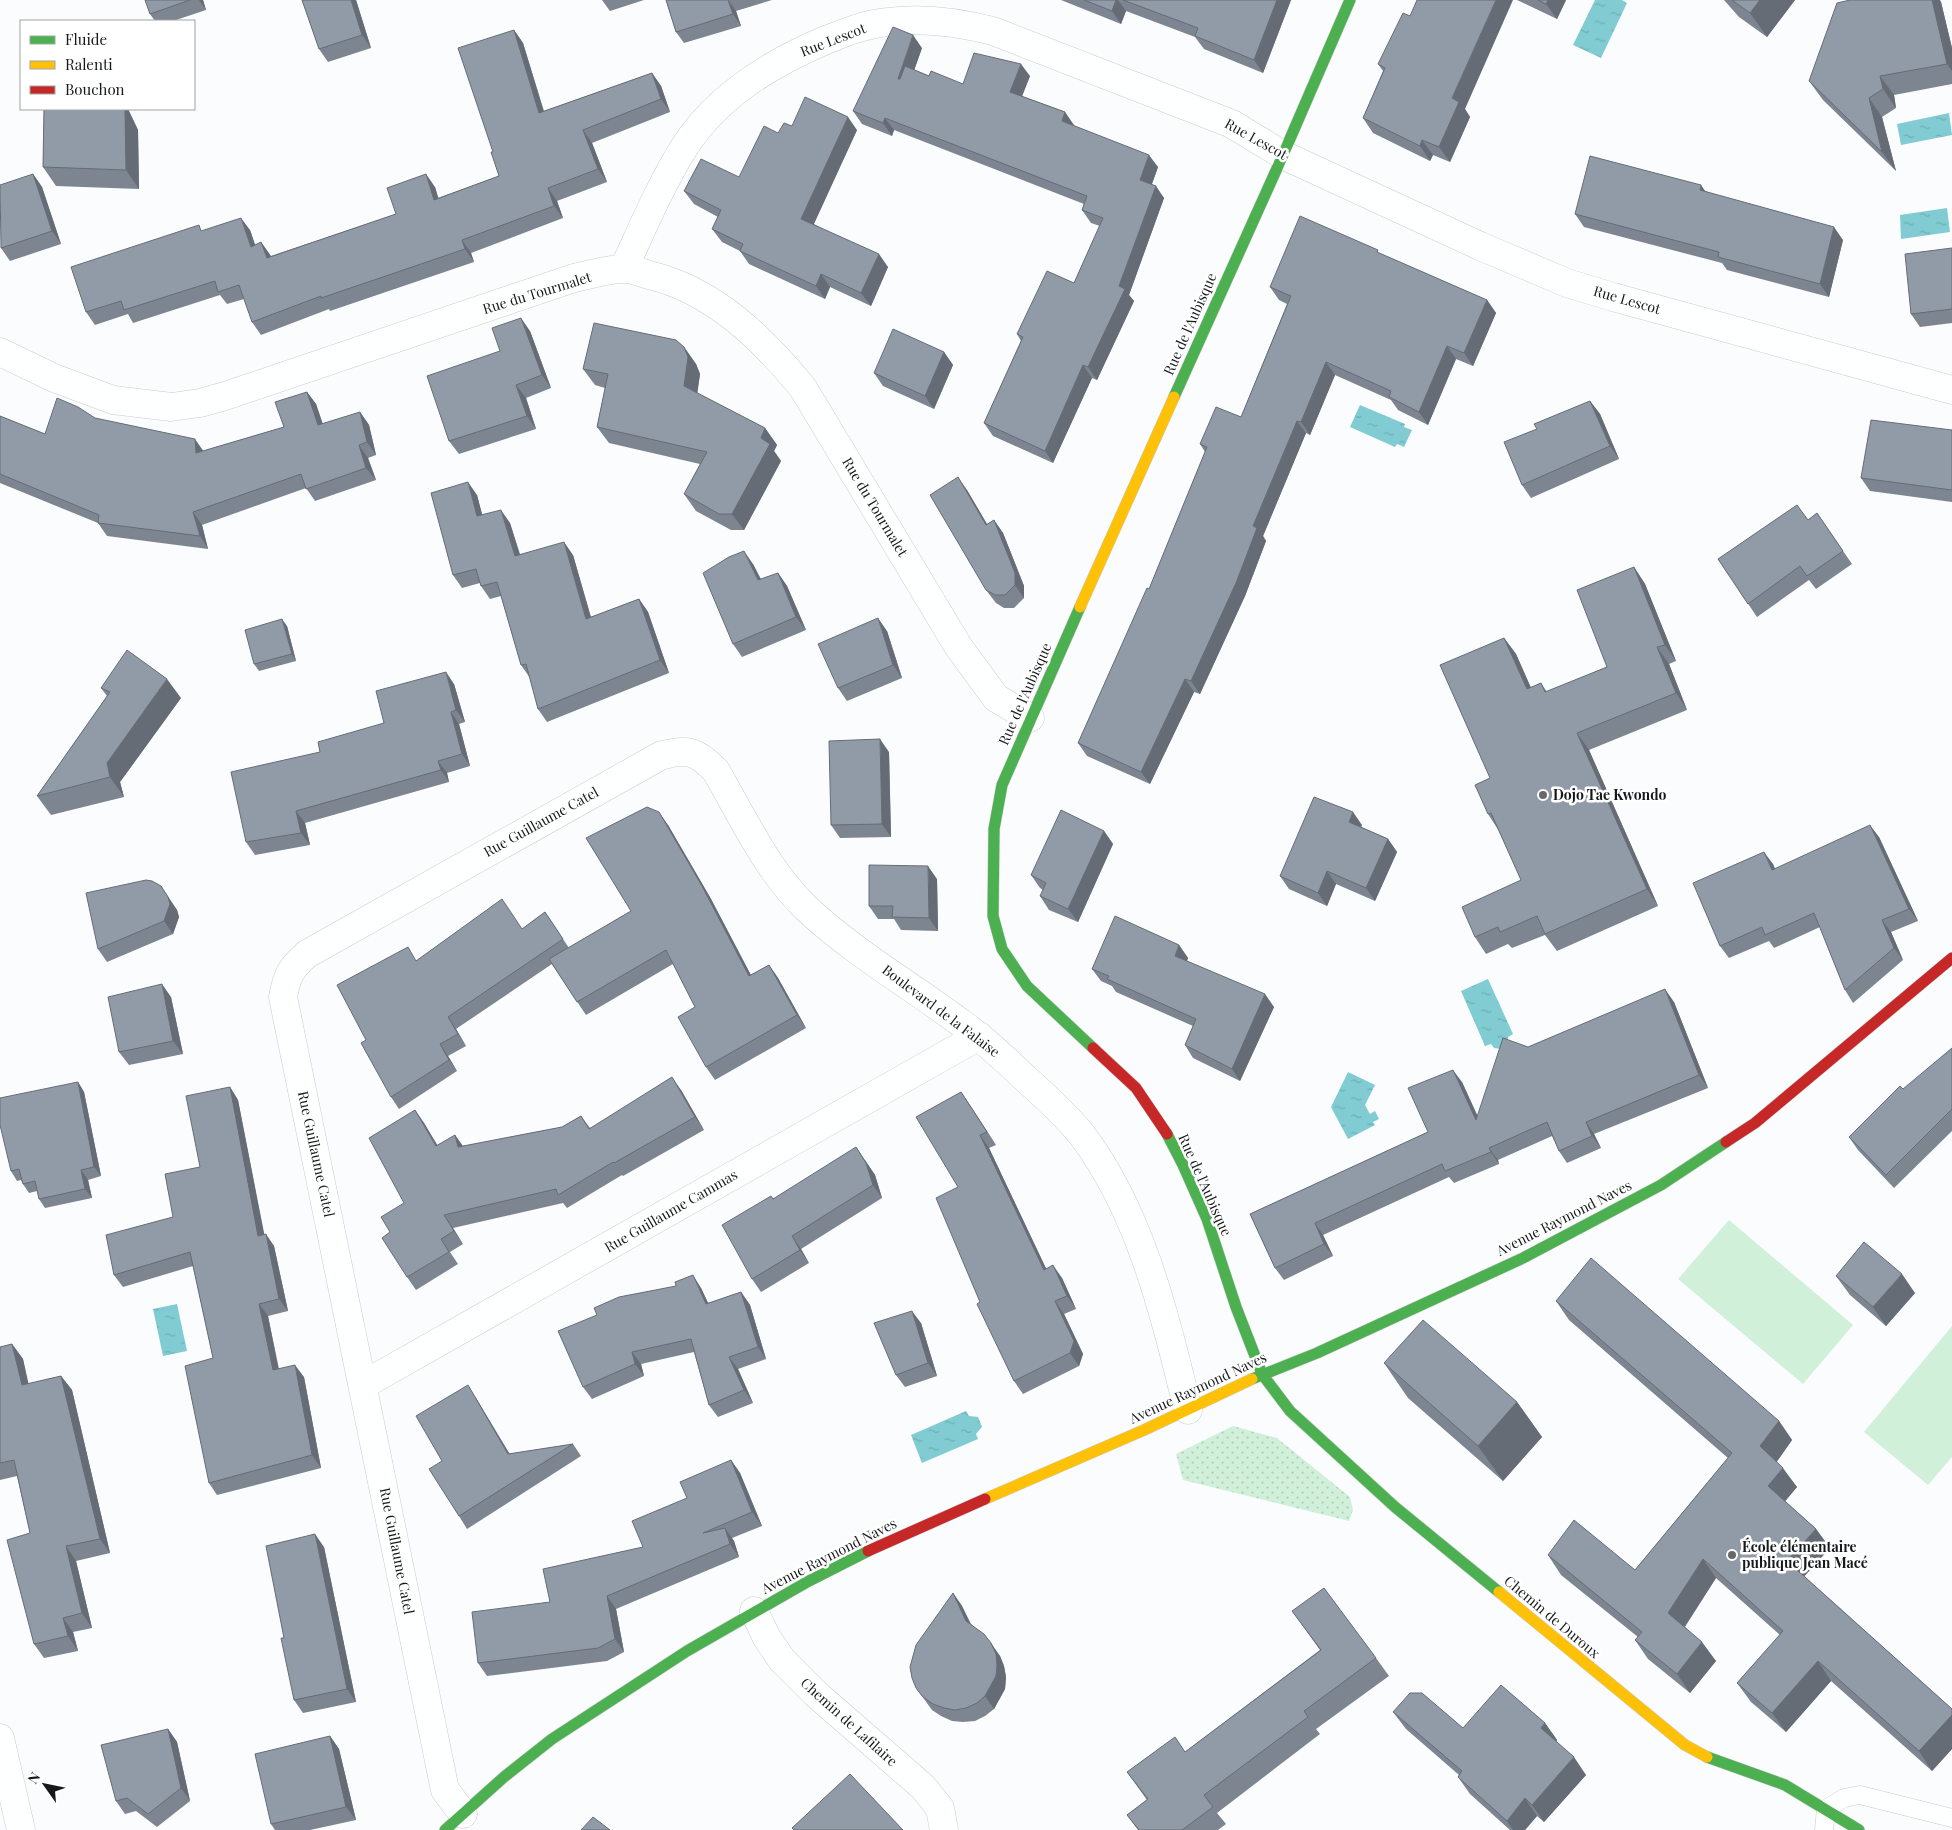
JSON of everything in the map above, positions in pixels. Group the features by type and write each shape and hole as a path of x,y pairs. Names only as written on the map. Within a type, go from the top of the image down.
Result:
{"street":[{"name":"Rue de l'Aubisque","path":"1262,1374 1236,1306 1207,1219 1183,1165 1163,1127 1136,1088 1027,986 1002,949 992,916 994,829 1002,785 1030,718 1283,155 1350,0"},
{"name":"Rue Lescot","path":"624,268 657,197 686,145 716,109 746,83 772,65 853,29 887,22 929,19 961,22 993,31 1232,124 1283,155 1480,246 1567,283 1952,390"},
{"name":"Rue du Tourmalet","path":"0,352 54,378 112,400 171,407 200,403 235,393 574,278 624,268 671,280 710,301 742,324 776,356 803,388 958,646 996,698 1030,718"},
{"name":"Rue Guillaume Catel","path":"454,1822 445,1790 284,997 286,981 293,966 306,954 660,756 674,752 688,752 703,758 716,771"},
{"name":"Boulevard de la Falaise","path":"716,771 776,875 806,907 841,938 979,1036 1046,1097 1081,1134 1108,1173 1146,1256 1168,1327 1188,1410"},
{"name":"Avenue Raymond Naves","path":"454,1822 504,1777 552,1739 687,1651 807,1582 886,1542 1188,1410 1262,1374 1310,1356 1521,1259 1661,1185 1755,1123 1952,958"},
{"name":"Rue Guillaume Cammas","path":"363,1385 979,1036"},
{"name":"Chemin de Duroux","path":"1262,1374 1290,1411 1396,1507 1685,1745 1711,1759 1784,1785 1859,1830"},
{"name":"Chemin de Lafilaire","path":"754,1611 767,1638 782,1660 816,1694 922,1788 940,1808 944,1830"},
{"path":"0,1738 20,1830"}],"lane":[{"path":"1824,1830 1826,1809 1844,1798 1860,1795 1952,1818"}],"green space":[{"path":"1729,1220 1853,1325 1803,1384 1678,1279"},
{"path":"1952,1326 1952,1457 1928,1485 1864,1432"},
{"path":"1233,1426 1277,1438 1350,1497 1353,1510 1349,1521 1183,1480 1176,1454"}],"water":[{"path":"1595,0 1622,0 1627,3 1601,58 1573,45"},
{"path":"1949,113 1952,135 1901,145 1897,124"},
{"path":"1947,208 1950,232 1901,239 1900,215"},
{"path":"1360,405 1405,424 1404,427 1412,430 1404,447 1397,444 1395,447 1350,427"},
{"path":"1488,979 1513,1034 1508,1037 1508,1040 1501,1049 1494,1048 1491,1044 1485,1046 1461,991"},
{"path":"1348,1072 1375,1085 1365,1105 1370,1114 1375,1111 1379,1119 1373,1122 1375,1125 1348,1139 1331,1107"},
{"path":"177,1304 187,1351 163,1356 153,1309"},
{"path":"966,1411 969,1416 978,1417 982,1427 976,1434 978,1439 922,1463 911,1435"}],"building":[{"path":"145,0 190,0 150,14"},
{"path":"302,0 351,0 362,35 319,49"},
{"path":"666,0 728,0 733,14 676,32"},
{"path":"1084,0 1116,0 1112,11"},
{"path":"1123,0 1277,0 1254,60 1195,36 1198,28"},
{"path":"1417,0 1496,0 1452,98 1459,102 1439,147 1422,140 1420,146 1363,118 1385,68 1378,64 1403,13 1410,16"},
{"path":"1538,0 1548,0 1546,4"},
{"path":"1732,0 1760,0 1750,13"},
{"path":"1850,0 1932,0 1947,64 1880,76 1883,89 1869,98 1882,152 1809,81 1837,3"},
{"path":"893,27 913,35 898,79 900,79 905,66 929,76 931,71 963,84 974,53 1021,64 1010,92 1065,112 1062,121 1149,155 1140,180 1156,186 1119,286 1125,289 1088,367 1083,365 1045,451 984,423 1023,337 1017,334 1047,271 1074,283 1103,218 1082,210 1087,196 885,118 883,123 853,111"},
{"path":"514,30 539,113 652,73 661,99 583,130 598,169 548,188 554,206 462,240 465,249 321,298 321,296 252,322 239,285 218,292 215,281 124,310 121,301 86,312 71,267 199,225 201,231 241,218 251,247 261,242 267,258 396,214 387,188 426,174 434,200 499,176 491,152 493,152 458,48"},
{"path":"805,97 848,117 801,219 879,254 861,293 821,274 816,286 740,251 743,244 712,229 721,210 684,191 701,159 739,177 764,126 778,133 784,123 792,126"},
{"path":"44,110 124,110 126,170 43,167"},
{"path":"1590,156 1701,185 1700,190 1834,227 1820,284 1718,257 1719,252 1575,214"},
{"path":"33,174 52,231 1,248 0,185"},
{"path":"1300,216 1487,300 1464,353 1447,346 1419,412 1389,397 1391,391 1326,362 1301,422 1297,421 1253,526 1257,528 1236,583 1191,681 1185,679 1141,772 1078,743 1147,588 1149,589 1207,447 1200,444 1216,407 1241,417 1291,296 1270,287"},
{"path":"1952,248 1952,309 1911,314 1905,254"},
{"path":"521,318 542,375 516,385 527,416 449,441 427,376 500,351 492,328"},
{"path":"594,323 676,340 684,347 688,357 684,386 765,428 761,438 770,444 732,514 719,514 684,494 707,452 597,427 608,374 583,369"},
{"path":"893,329 944,352 925,396 874,373"},
{"path":"307,392 318,425 360,412 367,442 359,445 366,468 306,489 301,474 193,512 200,536 98,523 99,515 0,474 0,416 45,434 57,398 78,407 95,418 195,439 196,453 284,427 275,402"},
{"path":"1590,401 1610,446 1522,485 1504,442 1537,429 1534,424"},
{"path":"1871,420 1952,430 1952,490 1861,478"},
{"path":"958,477 986,525 994,520 1015,573 1015,585 1005,595 995,595 986,590 930,495"},
{"path":"468,482 477,516 501,510 515,556 564,542 586,619 639,599 660,660 538,709 526,664 521,665 497,582 481,586 476,569 453,575 431,493"},
{"path":"1797,505 1808,520 1817,513 1843,551 1807,576 1800,566 1748,604 1718,559"},
{"path":"744,551 758,580 778,573 796,617 733,644 703,573 729,557"},
{"path":"1634,567 1665,645 1657,647 1676,693 1577,733 1647,889 1545,934 1537,916 1500,932 1498,927 1475,937 1462,907 1521,880 1491,813 1488,814 1475,785 1490,778 1440,665 1504,638 1527,689 1541,683 1545,692 1607,667 1577,590"},
{"path":"878,618 893,665 838,688 818,644"},
{"path":"282,619 292,654 254,664 245,630"},
{"path":"127,650 167,679 107,763 110,777 37,796 110,692 101,688"},
{"path":"446,672 456,710 451,712 462,754 438,761 441,770 296,811 301,833 246,842 231,772 320,752 318,742 384,723 376,691"},
{"path":"880,739 882,824 831,825 829,741"},
{"path":"1314,797 1353,812 1349,822 1388,839 1366,888 1327,871 1318,893 1280,876"},
{"path":"647,807 659,812 702,886 749,976 769,965 797,1015 706,1067 678,1017 695,1007 666,950 577,1002 549,959 631,911 586,838"},
{"path":"1061,810 1104,831 1068,909 1040,896 1046,883 1031,875"},
{"path":"1870,825 1909,909 1882,920 1894,948 1845,990 1814,913 1765,935 1762,927 1720,946 1693,883 1764,852 1772,870"},
{"path":"869,865 928,866 929,918 892,917 893,906 869,906"},
{"path":"146,880 161,886 168,897 170,904 164,921 98,949 86,893"},
{"path":"502,899 522,929 545,912 563,939 448,1017 458,1034 440,1044 449,1060 391,1097 361,1043 366,1040 337,985 408,947 416,961"},
{"path":"1115,916 1179,945 1175,956 1265,994 1232,1069 1185,1045 1196,1019 1107,979 1109,976 1092,969"},
{"path":"162,984 173,1041 119,1052 108,997"},
{"path":"1665,989 1699,1075 1586,1122 1592,1136 1559,1151 1547,1122 1489,1148 1491,1152 1445,1171 1442,1164 1315,1223 1324,1244 1275,1268 1250,1214 1428,1132 1408,1088 1453,1070 1476,1120 1503,1038 1528,1047"},
{"path":"1952,1048 1952,1109 1886,1175 1849,1137 1900,1086 1903,1089"},
{"path":"672,1077 695,1117 558,1195 556,1189 444,1215 454,1231 441,1239 449,1252 407,1277 382,1238 390,1232 381,1217 404,1203 369,1138 415,1110 436,1146 455,1135 458,1147 562,1127 581,1116 589,1129"},
{"path":"78,1082 94,1167 81,1170 85,1189 39,1199 35,1181 23,1184 19,1169 11,1171 0,1125 0,1098"},
{"path":"230,1087 258,1236 266,1234 279,1299 259,1304 273,1370 295,1365 312,1455 209,1483 185,1366 213,1358 190,1252 114,1275 106,1235 173,1217 165,1174 200,1167 186,1096"},
{"path":"961,1092 987,1132 980,1135 1044,1270 1053,1265 1067,1296 1055,1301 1074,1341 1070,1353 1014,1381 977,1304 980,1302 936,1198 958,1187 916,1117"},
{"path":"856,1147 866,1163 873,1185 792,1236 800,1250 752,1279 722,1225 771,1196 773,1199"},
{"path":"1864,1242 1902,1274 1873,1307 1836,1276"},
{"path":"1591,1258 1779,1421 1760,1446 1783,1468 1768,1486 1816,1529 1787,1561 1952,1709 1952,1715 1919,1751 1818,1661 1772,1713 1737,1683 1783,1631 1703,1559 1668,1613 1702,1642 1677,1674 1635,1640 1642,1632 1548,1555 1574,1520 1635,1570 1732,1453 1556,1301"},
{"path":"693,1275 706,1304 741,1292 758,1347 729,1357 744,1390 709,1405 691,1339 632,1352 635,1364 583,1387 558,1331 597,1315 594,1308 619,1297 676,1286 675,1282"},
{"path":"912,1311 928,1363 896,1375 874,1323"},
{"path":"1423,1320 1517,1402 1478,1446 1384,1363"},
{"path":"12,1344 22,1385 61,1376 100,1539 66,1546 82,1613 63,1618 68,1636 34,1644 7,1540 30,1533 14,1460 0,1463 0,1347"},
{"path":"468,1385 508,1454 573,1444 459,1516 429,1469 442,1461 416,1416"},
{"path":"731,1460 752,1512 703,1533 725,1528 730,1544 607,1596 615,1639 598,1648 478,1663 472,1612 550,1602 543,1569 643,1547 632,1521 687,1498 680,1482"},
{"path":"315,1534 347,1689 294,1700 281,1638 284,1638 266,1546"},
{"path":"1324,1588 1376,1658 1304,1711 1308,1717 1204,1795 1213,1807 1182,1830 1139,1830 1127,1815 1148,1799 1127,1772 1175,1737 1185,1752 1321,1650 1292,1611"},
{"path":"953,1593 966,1621 984,1634 991,1643 996,1654 997,1665 996,1676 985,1696 977,1703 955,1710 933,1704 923,1697 916,1688 910,1667 916,1645"},
{"path":"1501,1685 1545,1723 1541,1728 1574,1757 1532,1805 1525,1798 1507,1821 1458,1777 1462,1771 1393,1712 1410,1693 1422,1693 1463,1728"},
{"path":"168,1729 181,1788 148,1814 127,1798 116,1801 101,1745"},
{"path":"330,1736 346,1807 271,1824 255,1754"},
{"path":"850,1774 903,1830 794,1830 792,1828"},
{"path":"593,1817 610,1830 581,1830"}],"traffic: fast":[{"path":"1174,397 1283,155 1350,0"},
{"path":"1080,607 1002,785 994,829 993,916 1002,949 1027,986 1093,1048"},
{"path":"1167,1134 1207,1219 1236,1307 1262,1374 1290,1411 1395,1507 1499,1592"},
{"path":"1252,1379 1317,1353 1521,1259 1661,1185 1726,1142"},
{"path":"445,1830 504,1777 552,1739 687,1651 807,1582 868,1551"},
{"path":"1707,1757 1785,1785 1859,1830"}],"traffic: slow":[{"path":"1080,607 1174,397"},
{"path":"985,1499 1144,1430 1252,1379"},
{"path":"1499,1592 1685,1745 1707,1757"}],"traffic: jam":[{"path":"1726,1142 1755,1123 1952,958"},
{"path":"1093,1048 1136,1088 1167,1134"},
{"path":"868,1551 985,1499"}],"place":[{"name":"Dojo Tae Kwondo","path":"1543,795"},
{"name":"École élémentaire publique Jean Macé","path":"1732,1555"}]}
